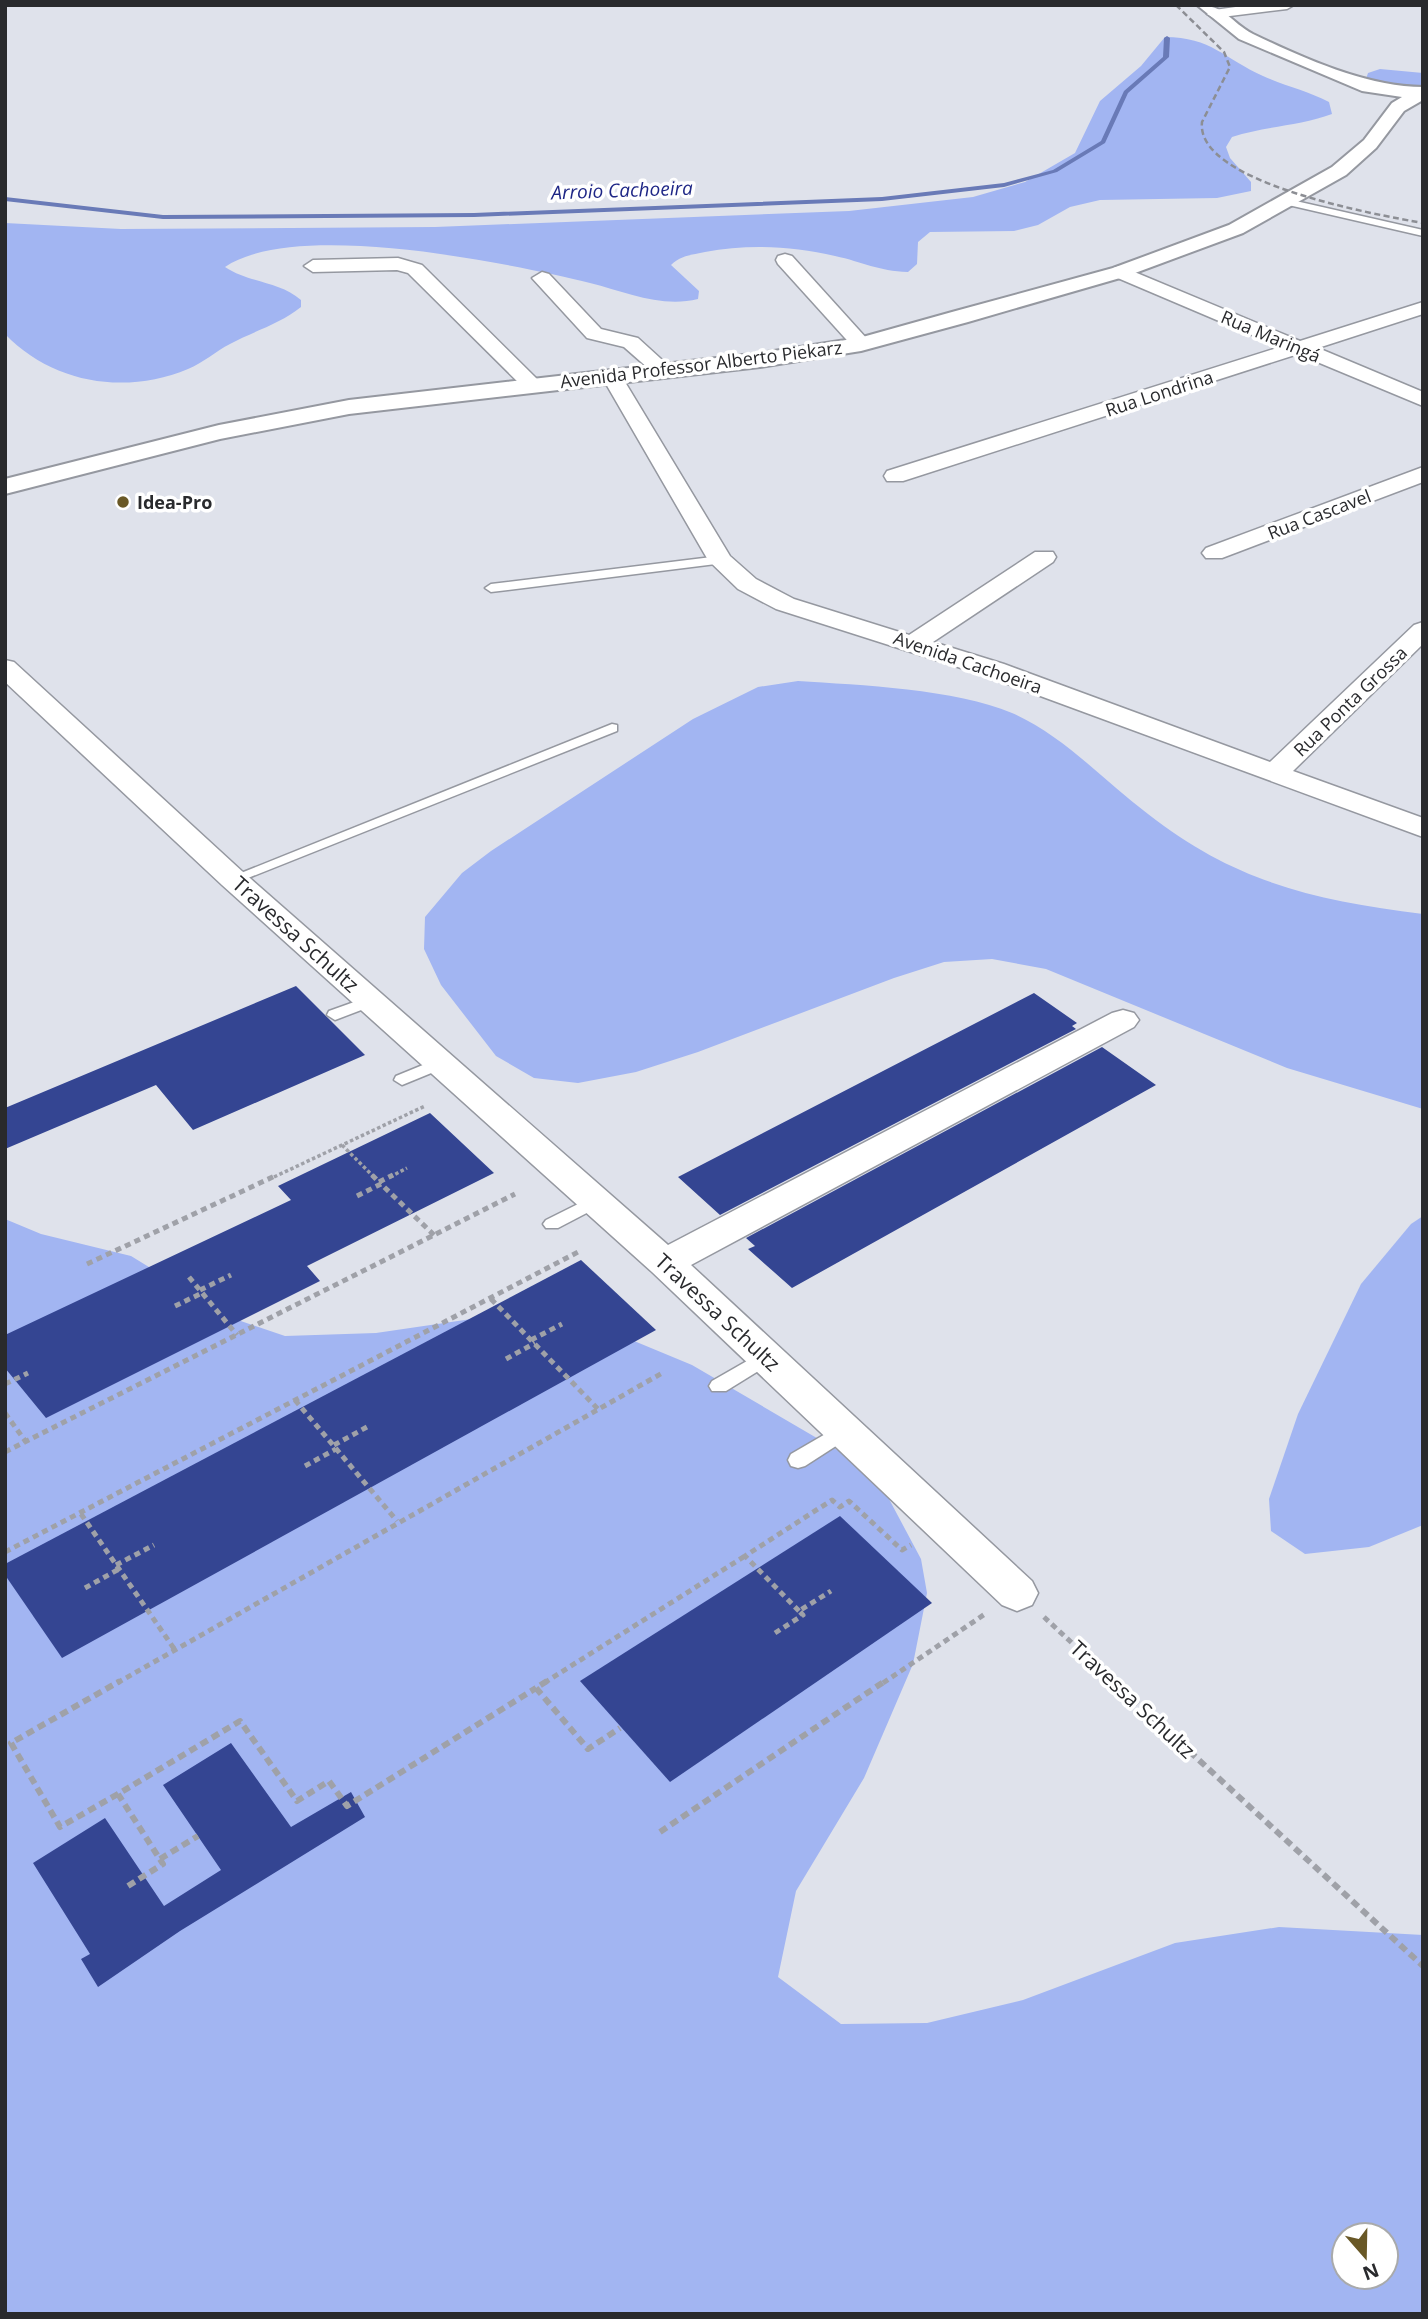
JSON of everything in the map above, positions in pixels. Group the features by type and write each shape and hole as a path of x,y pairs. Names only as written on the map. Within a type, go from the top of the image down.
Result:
{"main road":[{"path":"1210,10 1245,36 1284,52 1359,71 1393,92 1422,92"},
{"path":"1359,71 1392,114"},
{"name":"Avenida Professor Alberto Piekarz","path":"5,487 232,430 349,407 531,384 664,372 861,344 1120,272 1236,229 1287,202 1339,171 1360,153 1392,114 1422,92"}],"street":[{"path":"1210,10 1287,5"},
{"path":"785,260 861,344"},
{"path":"313,266 398,264 415,269 531,384"},
{"name":"Rua Maringá","path":"1120,272 1423,400"},
{"path":"542,278 594,334 631,342 664,372"},
{"name":"Rua Londrina","path":"895,477 1423,308"},
{"name":"Avenida Cachoeira","path":"612,377 720,560 747,584 785,604 914,643 1276,772 1423,828"},
{"name":"Rua Cascavel","path":"1214,553 1423,474"},
{"path":"914,643 1044,557"},
{"name":"Rua Ponta Grossa","path":"1276,772 1423,631"},
{"name":"Travessa Schultz","path":"5,668 233,879 665,1263 945,1521 1017,1593"},
{"path":"665,1263 1123,1020"}],"lane":[{"path":"1287,202 1423,233"},
{"path":"491,588 720,560"},
{"path":"233,879 612,728"},
{"path":"335,1015 371,1001"},
{"path":"402,1080 440,1063"},
{"path":"552,1224 596,1201"},
{"path":"719,1386 766,1357"},
{"path":"798,1461 846,1430"}],"path":[{"path":"87,1264 425,1106"},
{"path":"342,1145 434,1235"},
{"path":"357,1196 407,1168"},
{"path":"5,1452 515,1194"},
{"path":"5,1552 578,1252"},
{"path":"175,1306 230,1275"},
{"path":"189,1277 237,1335"},
{"path":"491,1299 598,1409"},
{"path":"506,1359 562,1324"},
{"path":"664,1372 397,1521 11,1743 60,1827 240,1721 297,1801 329,1781 347,1806 832,1500 840,1507 849,1501 902,1550 945,1521"},
{"path":"5,1384 28,1373"},
{"path":"295,1400 397,1521"},
{"path":"5,1413 26,1442"},
{"path":"306,1466 367,1427"},
{"path":"81,1514 176,1650"},
{"path":"85,1588 154,1545"},
{"path":"744,1556 803,1615 775,1633"},
{"path":"799,1611 831,1591"},
{"path":"660,1832 1017,1593"},
{"name":"Travessa Schultz","path":"1017,1593 1423,1966"},
{"path":"536,1688 588,1749 620,1728"},
{"path":"118,1794 163,1864 128,1886"},
{"path":"160,1859 198,1836"}],"shaded area":[{"path":"1165,37 1194,41 1217,50 1263,76 1329,102 1332,114 1232,137 1226,147 1230,158 1251,182 1251,191 1217,198 1100,200 1070,207 1038,225 1014,231 930,232 918,242 917,264 908,272 888,270 803,250 770,247 721,249 687,256 671,265 699,291 698,299 671,302 644,298 509,265 457,256 350,246 300,246 257,253 225,267 283,289 301,300 301,307 194,366 164,377 116,383 68,374 24,351 5,334 5,223 121,229 435,227 849,211 973,197 1025,182 1075,153 1100,101 1141,66"},
{"path":"1380,69 1423,73 1423,88 1405,89 1366,79 1368,73"},
{"path":"798,681 936,693 964,698 1012,713 1049,734 1148,814 1213,857 1278,885 1347,902 1423,914 1423,1109 1287,1068 1046,969 992,959 944,962 636,1072 578,1083 534,1078 496,1056 441,985 424,949 425,917 462,873 491,851 693,719 758,687"},
{"path":"1423,1216 1423,1525 1369,1547 1305,1554 1271,1531 1269,1499 1298,1414 1361,1284 1411,1224"},
{"path":"5,1219 41,1234 131,1256 232,1318 285,1336 376,1333 492,1316 610,1331 692,1365 839,1451 889,1499 921,1559 927,1593 913,1664 864,1778 796,1891 778,1977 841,2024 927,2023 1023,2000 1175,1943 1279,1927 1423,1935 1423,2314 5,2314"}],"building":[{"path":"296,986 365,1055 193,1130 156,1085 5,1149 5,1108"},
{"path":"1034,993 1077,1023 1072,1026 1076,1029 720,1215 678,1177"},
{"path":"1102,1047 1156,1085 792,1288 748,1249 755,1246 746,1238"},
{"path":"430,1113 494,1173 307,1266 320,1281 46,1418 5,1368 5,1335 291,1200 278,1186"},
{"path":"581,1260 656,1330 62,1658 5,1575 5,1564"},
{"path":"840,1516 932,1603 670,1782 580,1681"},
{"path":"231,1743 291,1827 351,1792 365,1817 180,1931 98,1987 81,1959 90,1954 33,1863 105,1818 164,1906 221,1870 163,1785"}],"waterway":[{"name":"Arroio Cachoeira","path":"5,199 163,217 474,215 882,199 1004,185 1055,171 1103,142 1126,92 1166,57 1167,38"}],"railway":[{"path":"1176,5 1224,52 1230,67 1202,122 1208,144 1227,162 1257,179 1331,204 1423,223"}],"place":[{"name":"Idea-Pro","path":"123,502"}]}
